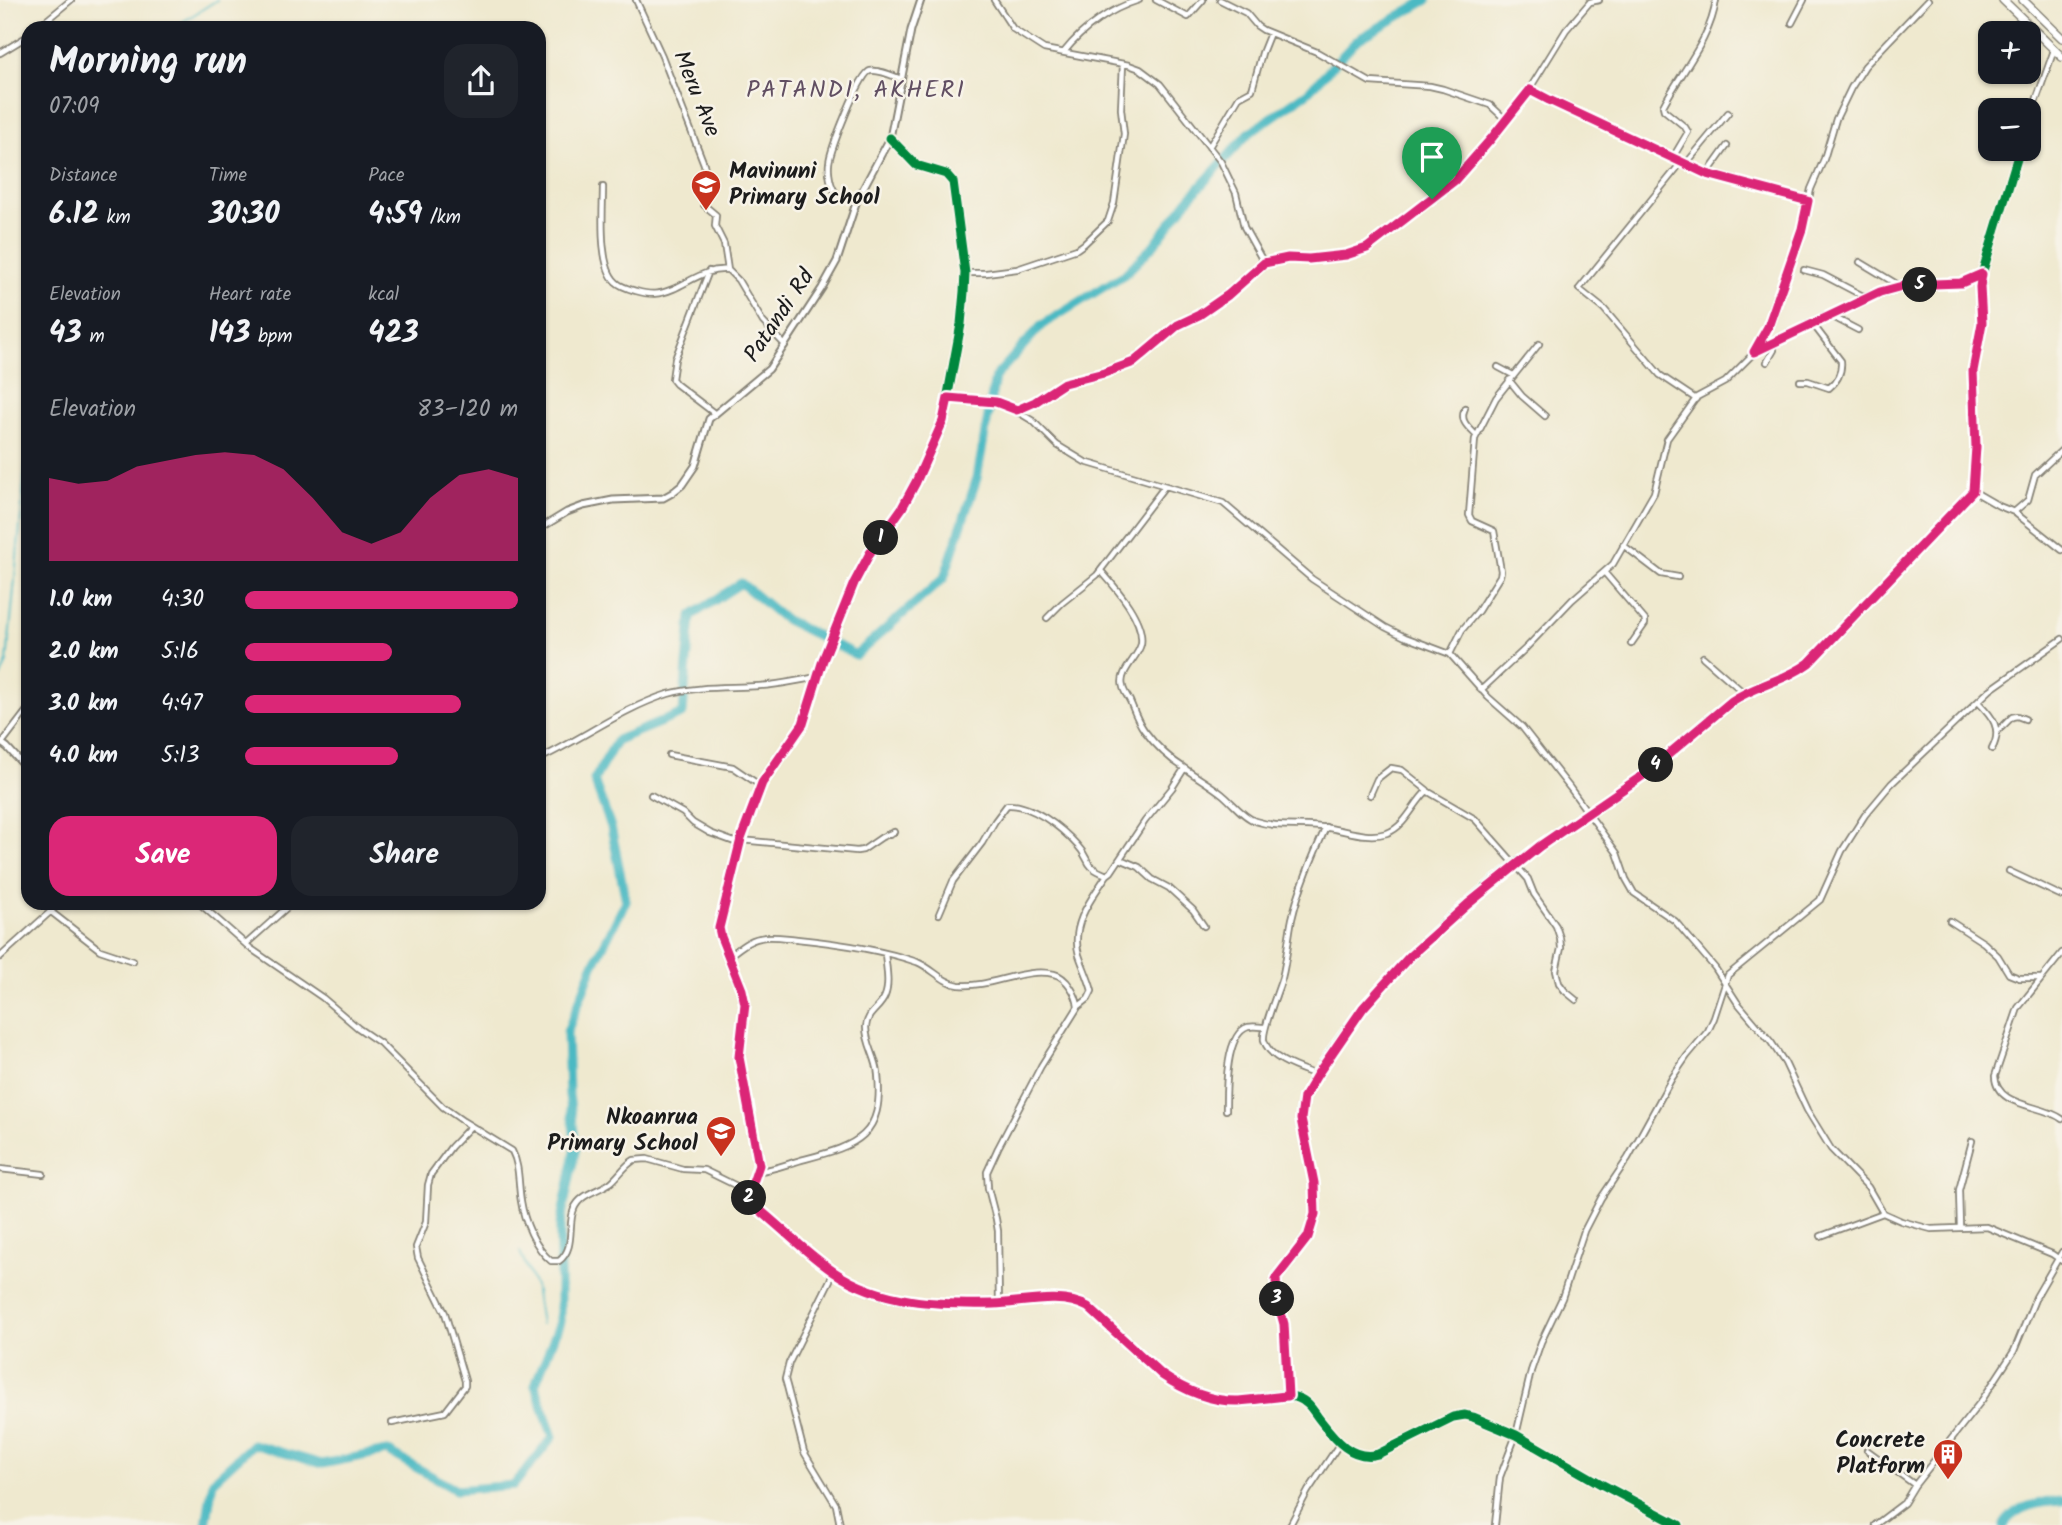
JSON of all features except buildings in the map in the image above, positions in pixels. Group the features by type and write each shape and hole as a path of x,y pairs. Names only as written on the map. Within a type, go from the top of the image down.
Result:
{"highway":[{"path":"2003,0 2062,57"},
{"path":"2023,0 2062,37"}],"street":[{"path":"46,21 71,0"},
{"name":"Meru Ave","path":"636,0 704,164 707,180 704,205 716,215 715,226 724,244 728,270"},
{"name":"Patandi Rd","path":"714,412 765,373 837,261 856,203 890,138 911,30 921,0"},
{"path":"994,0 1010,25 1044,49 1123,64 1140,69 1160,83 1224,167 1236,193 1244,228 1264,263"},
{"path":"1064,52 1077,36 1101,18 1139,0"},
{"path":"1156,0 1188,17 1203,0"},
{"path":"1220,0 1246,13 1257,26 1317,51 1370,82 1443,89 1490,105 1506,120"},
{"path":"1017,410 1064,383 1134,362 1178,325 1199,315 1228,295 1264,263 1288,258 1346,255 1367,248 1454,181 1530,90 1566,30 1590,2 1599,0"},
{"path":"1672,159 1688,132 1663,106 1703,39 1712,21 1716,0"},
{"path":"1792,23 1804,0"},
{"path":"1481,690 1572,600 1613,564 1654,493 1667,439 1696,399 1725,382 1754,352 1768,327 1836,119 1856,78 1928,0"},
{"path":"1209,147 1239,97 1252,90 1270,33"},
{"path":"0,52 21,40"},
{"path":"2037,98 2054,50"},
{"path":"965,273 1017,269 1077,249 1108,221 1114,203 1123,150 1123,64"},
{"path":"856,203 837,194 831,183 828,163 834,144 864,74 876,71 901,79"},
{"path":"1530,90 1707,174 1808,201"},
{"path":"1696,399 1660,374 1604,309 1578,289 1728,113"},
{"path":"890,138 916,165 946,174 953,183 965,273 961,324 943,421 902,508 870,553 854,583 831,638 803,724 761,786 740,842 719,928 745,1004 739,1057 758,1159 758,1171 749,1199 834,1272 866,1289 895,1299 943,1303 999,1304 1050,1300 1086,1305 1162,1375 1176,1384 1202,1396 1221,1400 1288,1396 1304,1400 1340,1443 1354,1453 1371,1456 1453,1417 1473,1417 1516,1435 1679,1525"},
{"path":"1707,174 1727,146"},
{"path":"1288,1396 1284,1324 1277,1299 1276,1278 1308,1237 1315,1214 1314,1183 1301,1119 1304,1097 1351,1024 1410,956 1516,865 1645,774 1718,711 1744,693 1783,679 1809,663 1973,491 1976,447 1973,371 1982,323 1980,287 2016,161"},
{"path":"603,187 605,252 614,281 647,294 658,294 709,271 728,270 738,280 758,314 785,345"},
{"path":"1860,262 1900,286"},
{"path":"1804,270 1823,275 1866,298"},
{"path":"546,525 566,512 583,506 614,500 663,498 688,478 695,466 705,428 714,412 672,379 675,359 709,271"},
{"path":"1754,352 1866,298 1900,286 1953,284 1982,274"},
{"path":"1830,315 1858,330"},
{"path":"1800,382 1808,381 1829,388 1838,380 1841,368 1841,362 1812,323"},
{"path":"1767,362 1774,350 1773,342"},
{"path":"1450,654 1462,630 1478,611 1501,574 1494,531 1472,521 1469,515 1472,452 1476,435 1496,398 1539,344"},
{"path":"1498,367 1513,374"},
{"path":"1509,380 1522,396 1545,416"},
{"path":"948,398 996,402 1017,410 1033,421 1056,445 1095,467 1223,503 1312,579 1385,627 1450,654 1481,690 1530,737 1589,813 1618,855 1634,893 1675,921 1771,1042 1786,1063 1807,1110 1831,1149 1868,1187 1882,1213 1926,1228 1983,1226 2060,1259"},
{"path":"1465,408 1464,421 1476,435"},
{"path":"2014,512 2028,500 2035,475 2062,450"},
{"path":"1047,618 1101,571 1164,486"},
{"path":"1973,491 2014,512 2062,551"},
{"path":"1623,545 1661,574 1678,577"},
{"path":"1101,571 1124,596 1141,637 1138,651 1124,675 1123,688 1142,728 1184,769 1210,785 1254,820 1285,826 1326,827 1354,834 1388,832 1407,817 1419,798 1428,791"},
{"path":"1604,572 1645,620 1631,644"},
{"path":"1495,1525 1500,1477 1516,1435 1536,1355 1566,1288 1584,1231 1678,1068 1708,1031 1717,1011 1724,982 1731,971 1819,900 1842,851 1872,806 1891,784 1997,684 2062,639"},
{"path":"1703,657 1744,693"},
{"path":"546,757 649,701 671,693 721,687 763,686 818,677"},
{"path":"1978,702 1991,717 1998,732"},
{"path":"1992,749 1998,732 2012,717 2025,719"},
{"path":"21,718 1,742 21,763"},
{"path":"669,755 733,767 761,786"},
{"path":"1370,795 1377,779 1391,768 1402,771 1428,791 1475,819 1528,879 1534,894 1556,926 1561,948 1556,974 1561,987 1576,1000"},
{"path":"999,1304 998,1231 988,1188 989,1167 1041,1066 1078,1007 1088,999 1092,991 1077,946 1078,929 1085,910 1107,875 1184,769"},
{"path":"651,795 683,813 710,833 740,842 857,851 894,832"},
{"path":"939,914 953,881 982,843 1004,807 1009,804 1024,807 1043,817 1079,846 1088,865 1107,875"},
{"path":"1317,1075 1295,1066 1271,1051 1264,1038 1264,1027 1282,975 1293,917 1326,827"},
{"path":"1120,859 1139,867 1152,879 1169,888 1193,910 1204,926"},
{"path":"2010,871 2062,896"},
{"path":"207,910 246,944 323,998 380,1043 438,1102 513,1151 524,1214 537,1242 546,1257 552,1261 562,1259 566,1253 573,1212 577,1204 611,1182 634,1160 647,1159 683,1169 704,1170 750,1192"},
{"path":"246,944 284,910"},
{"path":"0,957 50,911 100,950 133,961"},
{"path":"1950,921 1984,943 1998,956 2011,976 2041,978"},
{"path":"728,957 748,943 765,937 830,942 920,963 947,981 961,985 988,983 1028,974 1057,975 1068,984 1078,1007"},
{"path":"758,1171 817,1156 849,1144 862,1138 870,1129 876,1113 878,1073 867,1036 867,1021 886,995 885,953"},
{"path":"2062,953 2016,1013 1996,1071 1995,1082 2003,1093 2015,1101 2051,1112 2062,1119"},
{"path":"1226,1110 1230,1056 1238,1034 1247,1027 1264,1027"},
{"path":"392,1423 445,1412 465,1386 445,1313 418,1258 416,1247 426,1222 431,1174 471,1126"},
{"path":"1960,1227 1959,1190 1972,1141"},
{"path":"0,1169 43,1174"},
{"path":"1821,1236 1882,1213"},
{"path":"1875,1525 1900,1506 1982,1400 2014,1351 2036,1297 2062,1252"},
{"path":"834,1272 789,1363 785,1379 804,1452 836,1505 840,1525"},
{"path":"1290,1525 1308,1491 1340,1443"},
{"path":"1867,1450 1915,1485"}],"waterway":[{"path":"184,21 217,0"},
{"path":"206,1525 213,1481 253,1444 322,1464 387,1451 456,1490 514,1485 553,1437 535,1385 560,1322 560,1225 576,1147 569,1095 567,1032 593,966 626,901 611,827 594,780 617,740 683,713 691,616 741,583 784,619 856,655 944,578 977,478 995,377 1042,325 1125,274 1153,246 1188,200 1248,134 1308,92 1357,40 1427,0"},
{"path":"0,678 7,662 21,515"},
{"path":"520,1252 535,1286 541,1324"},
{"path":"2004,1525 2022,1509 2062,1501"}],"cycle path":[{"path":"890,138 916,165 946,174 953,182 965,273 961,324 943,421 902,507 870,553 854,583 823,660 803,725 762,783 741,840 719,928 745,1004 739,1057 758,1159 749,1195 750,1201 824,1265 872,1291 935,1303 999,1304 1056,1299 1079,1303 1089,1307 1162,1375 1180,1386 1229,1401 1276,1396 1298,1398 1309,1406 1343,1445 1359,1454 1378,1454 1453,1417 1473,1417 1516,1435 1679,1525"},
{"path":"1288,1396 1284,1329 1276,1282 1277,1275 1304,1242 1315,1212 1313,1180 1301,1116 1306,1093 1327,1057 1379,990 1439,928 1537,848 1647,772 1732,701 1790,675 1809,663 1973,491 1976,447 1973,371 1982,323 1980,287 2016,161"}],"place":[{"name":"Mavinuni Primary School","path":"706,212"},
{"name":"Nkoanrua Primary School","path":"721,1158"},
{"name":"Concrete Platform","path":"1948,1481"}],"district":[{"name":"PATANDI, AKHERI","path":"856,90"}],"route":[{"path":"1530,90 1707,174 1808,201 1802,229 1768,327 1754,352 1880,292 1906,285 1961,283 1982,274 1982,323 1973,371 1976,447 1973,491 1809,663 1783,679 1744,693 1732,701 1645,774 1530,853 1410,956 1351,1024 1312,1083 1302,1105 1302,1126 1314,1183 1315,1214 1308,1237 1276,1278 1277,1299 1284,1324 1288,1396 1239,1401 1202,1396 1162,1375 1082,1304 1050,1300 999,1304 910,1301 876,1293 834,1272 756,1207 748,1197 759,1165 738,1049 745,1004 719,928 741,839 762,783 803,724 823,660 854,583 916,482 943,421 948,398 996,402 1017,410 1027,406 1064,383 1088,378 1134,362 1178,325 1199,315 1228,295 1264,263 1288,258 1309,259 1356,253 1367,248 1407,215 1432,199 1454,181 1530,90"}]}
